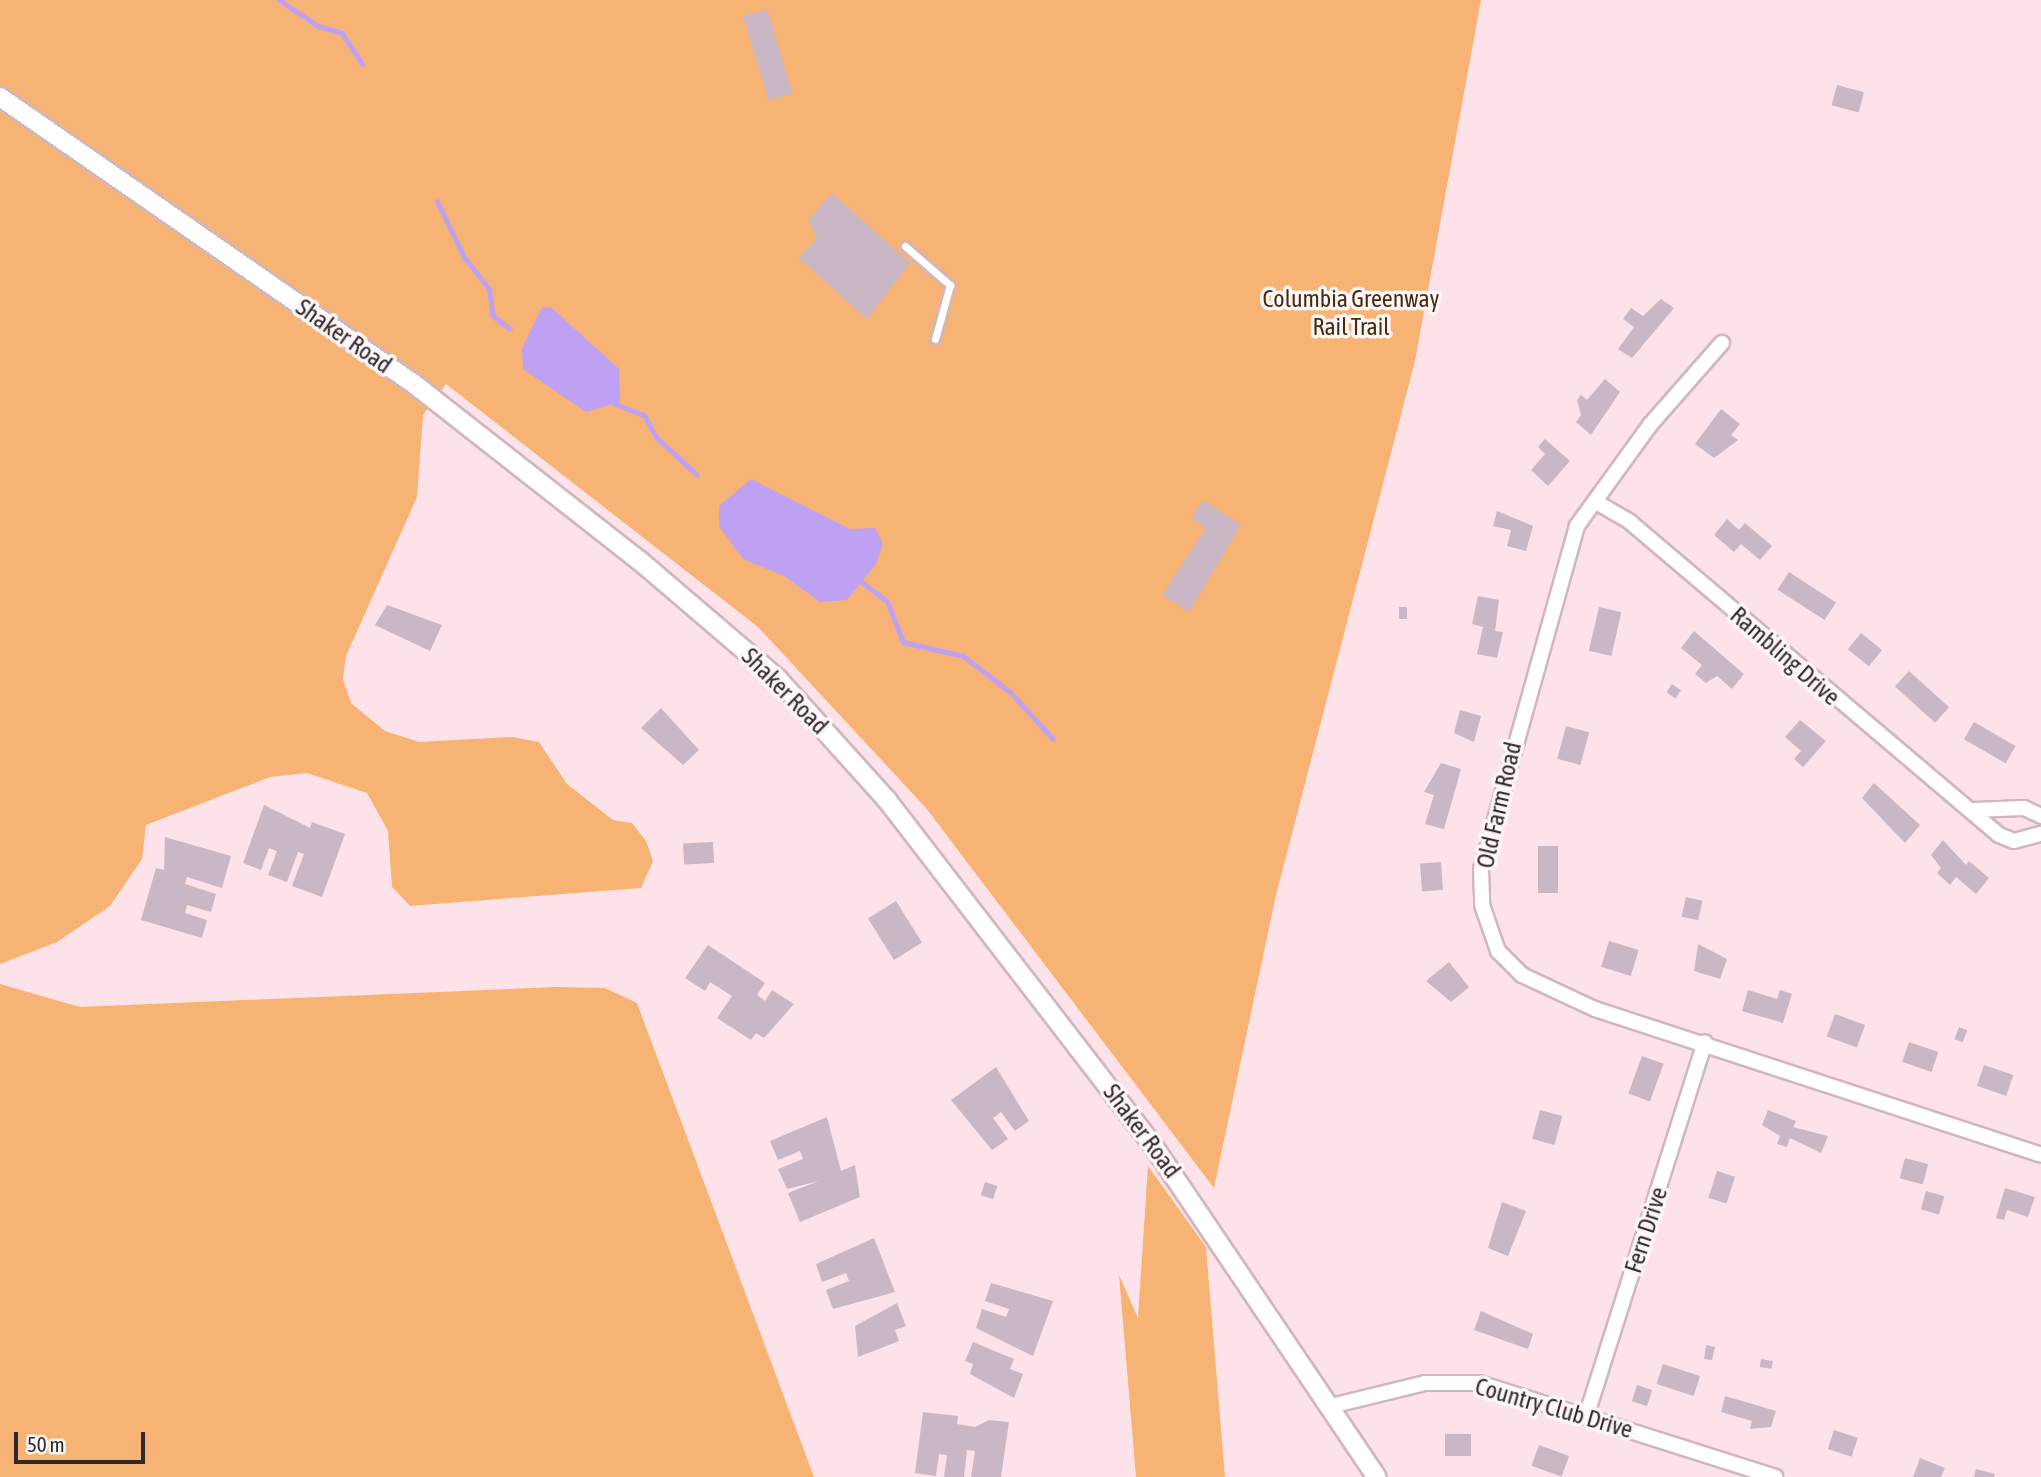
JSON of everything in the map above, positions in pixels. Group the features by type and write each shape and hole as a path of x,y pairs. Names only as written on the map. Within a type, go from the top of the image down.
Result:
{"street":[{"name":"Shaker Road","path":"0,97 425,393 640,561 778,680 887,800 1143,1131 1377,1477"},
{"name":"Old Farm Road","path":"1722,343 1577,526 1562,569 1499,791 1481,869 1482,905 1498,951 1522,975 1595,1009 1705,1042 2041,1155"},
{"name":"Rambling Drive","path":"1596,502 1630,523 1895,751 2014,841 2041,834"},
{"path":"1974,810 2024,808 2041,816"},
{"name":"Fern Drive","path":"1586,1417 1705,1042"},
{"name":"Country Club Drive","path":"1331,1406 1453,1380 1586,1417 1774,1477"}],"lane":[{"path":"905,246 950,285 935,339"}],"green space":[{"name":"Columbia Greenway Rail Trail","path":"0,0 1481,0 1415,361 1276,895 1214,1188 926,808 758,627 446,384 423,415 417,497 346,656 343,679 351,703 385,731 419,742 512,737 539,742 567,784 613,820 632,823 646,841 653,861 641,888 410,906 392,887 388,831 367,793 307,773 270,777 146,825 142,859 110,906 57,942 0,964"},
{"path":"0,984 80,1007 556,987 605,988 637,1003 814,1477 0,1477"},
{"path":"1148,1166 1206,1247 1225,1477 1136,1477 1119,1275 1138,1318"}],"shaded area":[{"path":"542,307 552,308 619,369 620,402 586,412 523,369 522,348"},
{"path":"751,479 850,529 875,528 883,544 876,564 847,600 820,602 784,576 743,559 719,526 719,506"}],"building":[{"path":"767,9 793,93 769,100 743,16"},
{"path":"1837,85 1864,92 1859,113 1832,105"},
{"path":"832,193 910,263 867,319 799,258 817,238 808,220"},
{"path":"1661,299 1674,308 1632,358 1618,349 1634,327 1623,319 1631,308 1643,316"},
{"path":"1605,379 1620,392 1591,435 1576,422 1581,415 1577,400 1581,395 1587,400"},
{"path":"1721,409 1740,424 1731,435 1738,440 1714,458 1695,444"},
{"path":"1545,439 1570,461 1548,486 1531,470 1545,454 1538,447"},
{"path":"1203,500 1241,525 1189,612 1162,595 1206,528 1191,518"},
{"path":"1497,511 1533,526 1526,551 1507,546 1511,530 1493,526"},
{"path":"1727,519 1739,530 1745,523 1772,546 1760,560 1741,544 1734,552 1714,535"},
{"path":"1789,572 1836,602 1825,620 1778,590"},
{"path":"1478,596 1499,600 1495,631 1503,632 1497,658 1477,654 1483,627 1472,624"},
{"path":"387,605 442,625 430,651 375,625"},
{"path":"1399,607 1407,607 1407,619 1399,619"},
{"path":"1599,607 1621,612 1611,656 1589,651"},
{"path":"1694,631 1744,674 1732,689 1717,676 1706,683 1695,674 1702,665 1681,648"},
{"path":"1861,633 1882,650 1869,666 1848,649"},
{"path":"1909,671 1949,707 1935,723 1895,687"},
{"path":"1672,684 1681,690 1676,698 1666,692"},
{"path":"661,708 699,750 683,765 641,728"},
{"path":"1460,710 1481,716 1474,742 1454,733"},
{"path":"1800,720 1826,741 1803,767 1794,759 1801,751 1785,737"},
{"path":"1974,722 2016,746 2006,763 1964,739"},
{"path":"1566,726 1589,732 1580,765 1557,759"},
{"path":"1441,763 1461,769 1444,829 1425,824 1434,795 1424,792"},
{"path":"1874,783 1920,825 1905,843 1862,798"},
{"path":"264,805 310,828 312,822 345,834 322,897 292,886 304,854 298,852 287,882 268,875 277,851 269,848 261,870 243,863"},
{"path":"165,837 231,856 222,888 187,877 185,884 216,894 211,912 187,905 185,913 207,920 202,938 141,920 156,868 164,870"},
{"path":"1943,840 1966,865 1969,861 1989,878 1976,894 1956,877 1950,885 1937,873 1941,868 1931,855"},
{"path":"713,842 714,863 684,865 683,844"},
{"path":"1538,846 1558,846 1558,893 1538,893"},
{"path":"1441,862 1443,890 1422,891 1420,863"},
{"path":"1686,897 1703,901 1698,920 1682,916"},
{"path":"896,901 922,943 894,960 868,918"},
{"path":"1609,941 1639,950 1631,976 1601,967"},
{"path":"1698,944 1727,959 1720,979 1694,971"},
{"path":"708,945 765,983 757,995 765,1001 772,990 794,1004 764,1038 756,1033 751,1040 717,1018 732,996 710,982 705,991 685,978"},
{"path":"1449,962 1469,987 1451,1002 1426,981"},
{"path":"1748,990 1777,999 1780,990 1792,994 1783,1023 1742,1011"},
{"path":"1835,1014 1865,1025 1857,1047 1827,1037"},
{"path":"1959,1027 1967,1030 1963,1042 1954,1039"},
{"path":"1909,1042 1938,1052 1931,1072 1902,1062"},
{"path":"1642,1056 1664,1064 1650,1101 1628,1094"},
{"path":"1984,1065 2013,1075 2006,1096 1977,1086"},
{"path":"996,1067 1029,1121 1015,1131 1001,1112 993,1118 1008,1139 992,1150 951,1100"},
{"path":"1540,1110 1562,1116 1554,1145 1532,1139"},
{"path":"1768,1110 1796,1121 1793,1127 1828,1136 1821,1153 1790,1138 1787,1147 1777,1144 1780,1136 1762,1125"},
{"path":"827,1117 841,1171 855,1165 860,1197 800,1222 788,1193 819,1181 787,1189 778,1169 803,1159 800,1151 778,1160 770,1141"},
{"path":"1905,1158 1928,1164 1923,1184 1900,1178"},
{"path":"1717,1171 1735,1177 1726,1204 1708,1198"},
{"path":"985,1182 997,1186 993,1199 981,1195"},
{"path":"2005,1188 2035,1197 2028,1217 2007,1210 2004,1220 1996,1218"},
{"path":"1926,1191 1944,1196 1939,1215 1921,1209"},
{"path":"1502,1202 1526,1211 1508,1256 1488,1248"},
{"path":"874,1238 895,1292 833,1309 826,1290 849,1281 846,1273 822,1282 816,1264"},
{"path":"991,1283 1053,1301 1033,1356 976,1328 982,1309 1006,1317 1009,1309 985,1301"},
{"path":"897,1303 906,1326 895,1330 899,1341 858,1357 855,1326"},
{"path":"1481,1311 1533,1334 1528,1349 1474,1330"},
{"path":"973,1342 1014,1359 1010,1369 1023,1374 1014,1398 970,1374 973,1364 965,1361"},
{"path":"1706,1345 1715,1347 1712,1360 1704,1359"},
{"path":"1761,1359 1773,1361 1772,1369 1760,1367"},
{"path":"1663,1364 1700,1376 1694,1396 1657,1384"},
{"path":"1637,1385 1652,1390 1647,1406 1632,1401"},
{"path":"1725,1396 1776,1411 1771,1427 1750,1429 1752,1421 1721,1412"},
{"path":"923,1412 958,1416 957,1424 975,1427 989,1420 1009,1422 1001,1477 971,1477 975,1451 967,1450 964,1477 944,1477 947,1455 939,1454 936,1476 915,1473"},
{"path":"1834,1430 1858,1438 1852,1457 1828,1449"},
{"path":"1445,1434 1471,1434 1471,1456 1445,1456"},
{"path":"1539,1445 1569,1456 1562,1477 1531,1466"},
{"path":"1920,1458 1945,1468 1941,1477 1913,1477"},
{"path":"1976,1469 1995,1474 1994,1477 1974,1477"}],"waterway":[{"path":"279,0 318,26 342,33 362,64"},
{"path":"437,201 464,257 489,289 493,316 510,329"},
{"path":"611,402 644,415 656,437 697,475"},
{"path":"856,578 887,601 903,642 963,656 1011,693 1053,739"}]}
